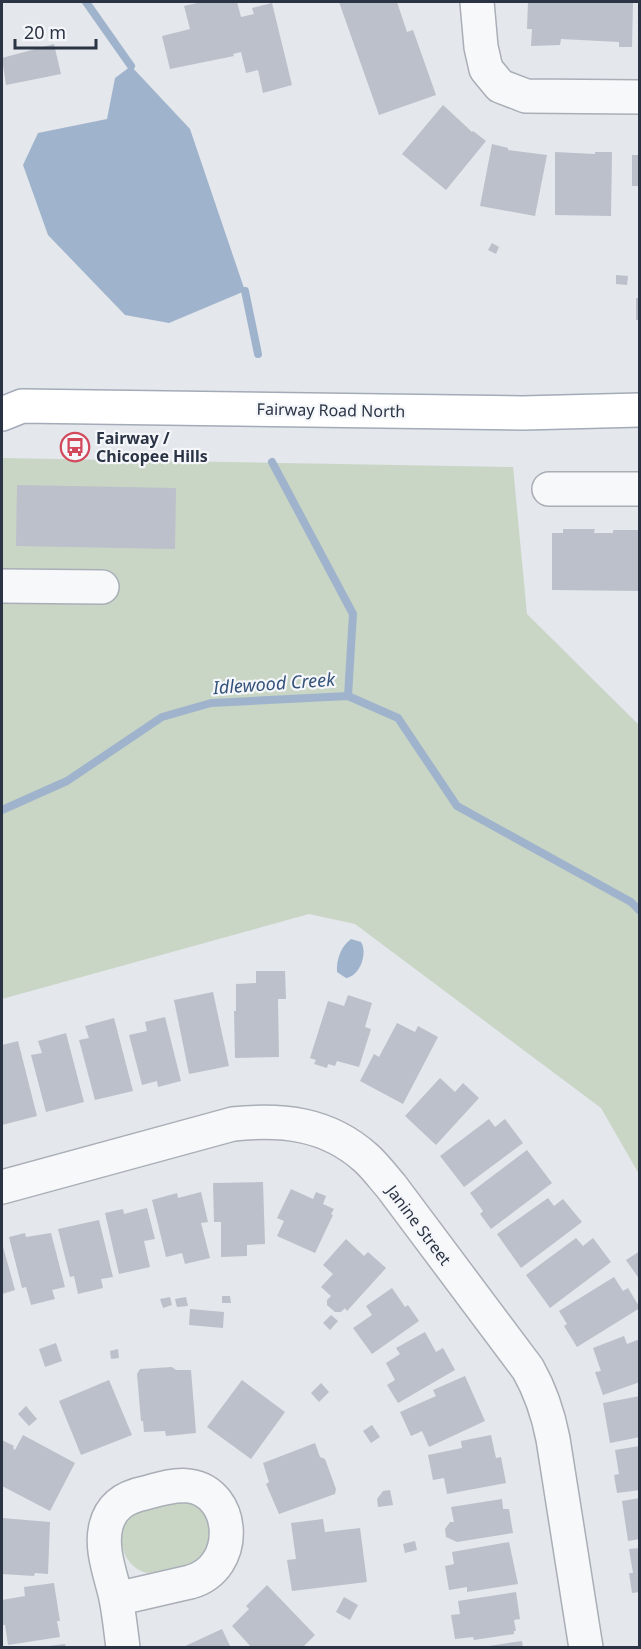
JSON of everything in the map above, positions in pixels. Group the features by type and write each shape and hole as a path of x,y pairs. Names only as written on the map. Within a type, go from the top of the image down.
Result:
{"main road":[{"name":"Fairway Road North","path":"8,405 523,413 639,410"}],"street":[{"path":"477,2 481,46 486,69 500,86 526,96 639,97"},
{"path":"549,489 639,489"},
{"path":"2,586 102,587"},
{"name":"Janine Street","path":"2,1187 233,1124 254,1122 291,1123 316,1129 366,1158 391,1186 528,1369 540,1390 553,1439 586,1647"},
{"path":"116,1599 123,1647"}],"green space":[{"path":"2,458 513,467 527,614 639,725 639,1174 601,1108 355,924 309,914 2,999"},
{"path":"180,1499 198,1505 207,1516 211,1538 206,1552 189,1566 172,1572 156,1574 141,1571 133,1566 123,1551 121,1532 128,1516 140,1508"}],"water":[{"path":"131,66 190,129 245,291 169,323 125,315 48,235 23,165 38,133 107,119 115,78"},
{"path":"351,939 361,942 364,952 359,969 346,978 337,972 337,963 342,949"}],"building":[{"path":"202,2 237,2 241,17 254,14 252,8 272,3 292,85 263,93 258,70 246,73 241,52 233,54 234,56 170,69 162,36 190,29 184,6"},
{"path":"339,2 397,2 407,32 413,30 436,95 379,115"},
{"path":"528,2 633,2 632,47 619,47 619,42 561,39 560,45 531,46 532,29 527,29"},
{"path":"54,44 61,74 6,85 2,58"},
{"path":"443,105 472,132 486,141 446,190 402,154"},
{"path":"492,144 508,148 508,150 547,155 535,216 480,206"},
{"path":"555,152 595,154 595,152 612,152 611,216 555,215"},
{"path":"632,155 640,155 640,186 632,186"},
{"path":"492,243 499,247 496,254 488,250"},
{"path":"616,275 628,276 627,285 616,284"},
{"path":"636,298 640,298 640,320 636,320"},
{"path":"17,485 176,488 175,549 16,546"},
{"path":"563,529 595,529 594,533 640,530 640,591 552,590 552,533 563,533"},
{"path":"256,971 285,971 286,999 278,999 279,1057 235,1058 236,984 256,983"},
{"path":"213,992 229,1066 189,1074 174,1000"},
{"path":"348,995 372,1003 365,1027 371,1029 359,1067 337,1061 335,1066 328,1064 327,1068 314,1064 316,1060 310,1058 328,1001 344,1006"},
{"path":"165,1017 181,1081 158,1087 157,1081 142,1085 129,1035 147,1031 145,1022"},
{"path":"114,1018 133,1091 95,1100 79,1040 89,1038 85,1026"},
{"path":"397,1023 415,1032 418,1026 438,1037 403,1104 360,1081 374,1054 379,1057"},
{"path":"66,1033 84,1102 46,1112 31,1055 42,1053 38,1041"},
{"path":"18,1041 37,1116 2,1125 2,1045"},
{"path":"440,1078 455,1092 463,1083 479,1098 436,1145 405,1116"},
{"path":"489,1119 495,1127 505,1119 523,1143 464,1187 440,1156"},
{"path":"527,1150 552,1183 491,1229 480,1214 483,1211 470,1193"},
{"path":"263,1182 265,1244 247,1245 247,1256 221,1257 221,1222 214,1222 213,1183"},
{"path":"291,1189 313,1199 316,1192 326,1196 323,1204 334,1209 315,1253 277,1236 284,1221 277,1218"},
{"path":"201,1192 208,1222 201,1223 210,1258 185,1264 182,1253 166,1257 152,1200 177,1193 178,1198"},
{"path":"548,1198 554,1206 563,1199 582,1222 521,1268 497,1234"},
{"path":"147,1208 155,1239 144,1241 150,1267 119,1274 105,1213 123,1209 124,1214"},
{"path":"99,1220 113,1277 101,1279 103,1288 78,1294 74,1276 70,1277 58,1229"},
{"path":"25,1233 26,1237 51,1233 65,1287 52,1290 55,1299 31,1305 26,1287 22,1288 9,1237"},
{"path":"576,1238 583,1246 593,1238 611,1262 550,1308 526,1275"},
{"path":"346,1239 364,1256 368,1252 386,1268 347,1311 345,1308 341,1312 335,1312 327,1305 327,1300 331,1296 321,1287 333,1274 323,1265"},
{"path":"2,1243 15,1290 2,1294"},
{"path":"640,1251 640,1280 626,1260"},
{"path":"614,1277 623,1291 628,1288 640,1308 577,1347 564,1326 567,1324 559,1311"},
{"path":"392,1288 405,1307 408,1305 419,1321 372,1354 353,1328 372,1315 366,1306"},
{"path":"222,1296 230,1296 231,1303 222,1303"},
{"path":"170,1297 172,1305 163,1308 160,1299"},
{"path":"186,1297 188,1306 177,1307 175,1299"},
{"path":"190,1309 224,1312 223,1328 189,1325"},
{"path":"331,1315 338,1321 330,1330 323,1323"},
{"path":"425,1332 436,1352 443,1348 455,1370 398,1403 387,1385 395,1380 386,1363 400,1354 396,1348"},
{"path":"624,1336 627,1344 640,1339 640,1382 603,1395 595,1372 601,1371 593,1348"},
{"path":"56,1343 62,1361 45,1367 39,1349"},
{"path":"118,1349 119,1358 111,1359 110,1351"},
{"path":"172,1367 176,1370 191,1370 196,1433 166,1436 165,1431 144,1432 137,1374 140,1369"},
{"path":"465,1376 485,1421 429,1447 422,1431 411,1436 400,1412 436,1396 433,1390"},
{"path":"109,1380 132,1435 81,1455 59,1401"},
{"path":"242,1380 285,1412 251,1459 207,1427"},
{"path":"321,1383 329,1392 319,1402 311,1393"},
{"path":"640,1396 640,1437 610,1443 603,1403"},
{"path":"26,1406 37,1419 29,1426 18,1414"},
{"path":"372,1425 380,1437 371,1443 363,1431"},
{"path":"23,1435 75,1463 50,1511 2,1486 2,1440 14,1446 15,1450"},
{"path":"491,1435 496,1458 501,1457 506,1483 447,1494 444,1478 433,1480 428,1455 462,1448 461,1441"},
{"path":"315,1443 320,1457 325,1459 336,1489 335,1494 279,1514 266,1484 269,1482 263,1463"},
{"path":"640,1446 640,1490 617,1493 614,1475 619,1474 615,1450"},
{"path":"390,1490 393,1505 378,1507 377,1499 383,1491"},
{"path":"640,1498 640,1539 628,1541 622,1501"},
{"path":"502,1499 503,1509 509,1509 513,1533 457,1542 446,1537 445,1529 450,1522 454,1522 451,1507"},
{"path":"2,1518 50,1522 48,1574 35,1573 34,1576 2,1574"},
{"path":"323,1519 325,1532 360,1528 367,1582 292,1591 287,1560 296,1559 291,1523"},
{"path":"415,1541 417,1550 405,1553 403,1544"},
{"path":"509,1542 518,1584 467,1592 467,1587 449,1590 445,1566 454,1564 452,1552"},
{"path":"640,1548 640,1592 632,1593 629,1573 633,1573 629,1549"},
{"path":"54,1583 60,1637 8,1645 5,1625 2,1625 2,1600 25,1596 24,1587"},
{"path":"267,1585 315,1635 302,1648 252,1648 232,1626 249,1609 246,1606"},
{"path":"516,1592 520,1619 514,1620 516,1631 514,1634 474,1640 473,1637 455,1639 451,1615 460,1614 458,1601"},
{"path":"344,1597 358,1605 350,1620 336,1612"},
{"path":"222,1629 231,1648 181,1648"},
{"path":"522,1641 523,1648 489,1648 489,1646"},
{"path":"65,1644 66,1648 50,1648 49,1646"}],"waterway":[{"path":"86,2 131,66"},
{"path":"245,291 258,354"},
{"path":"272,462 353,614 348,696"},
{"name":"Idlewood Creek","path":"2,810 67,781 162,717 211,703 348,696 398,718 457,806 631,902 640,911"}],"place":[{"name":"Fairway / Chicopee Hills","path":"75,447"}]}
